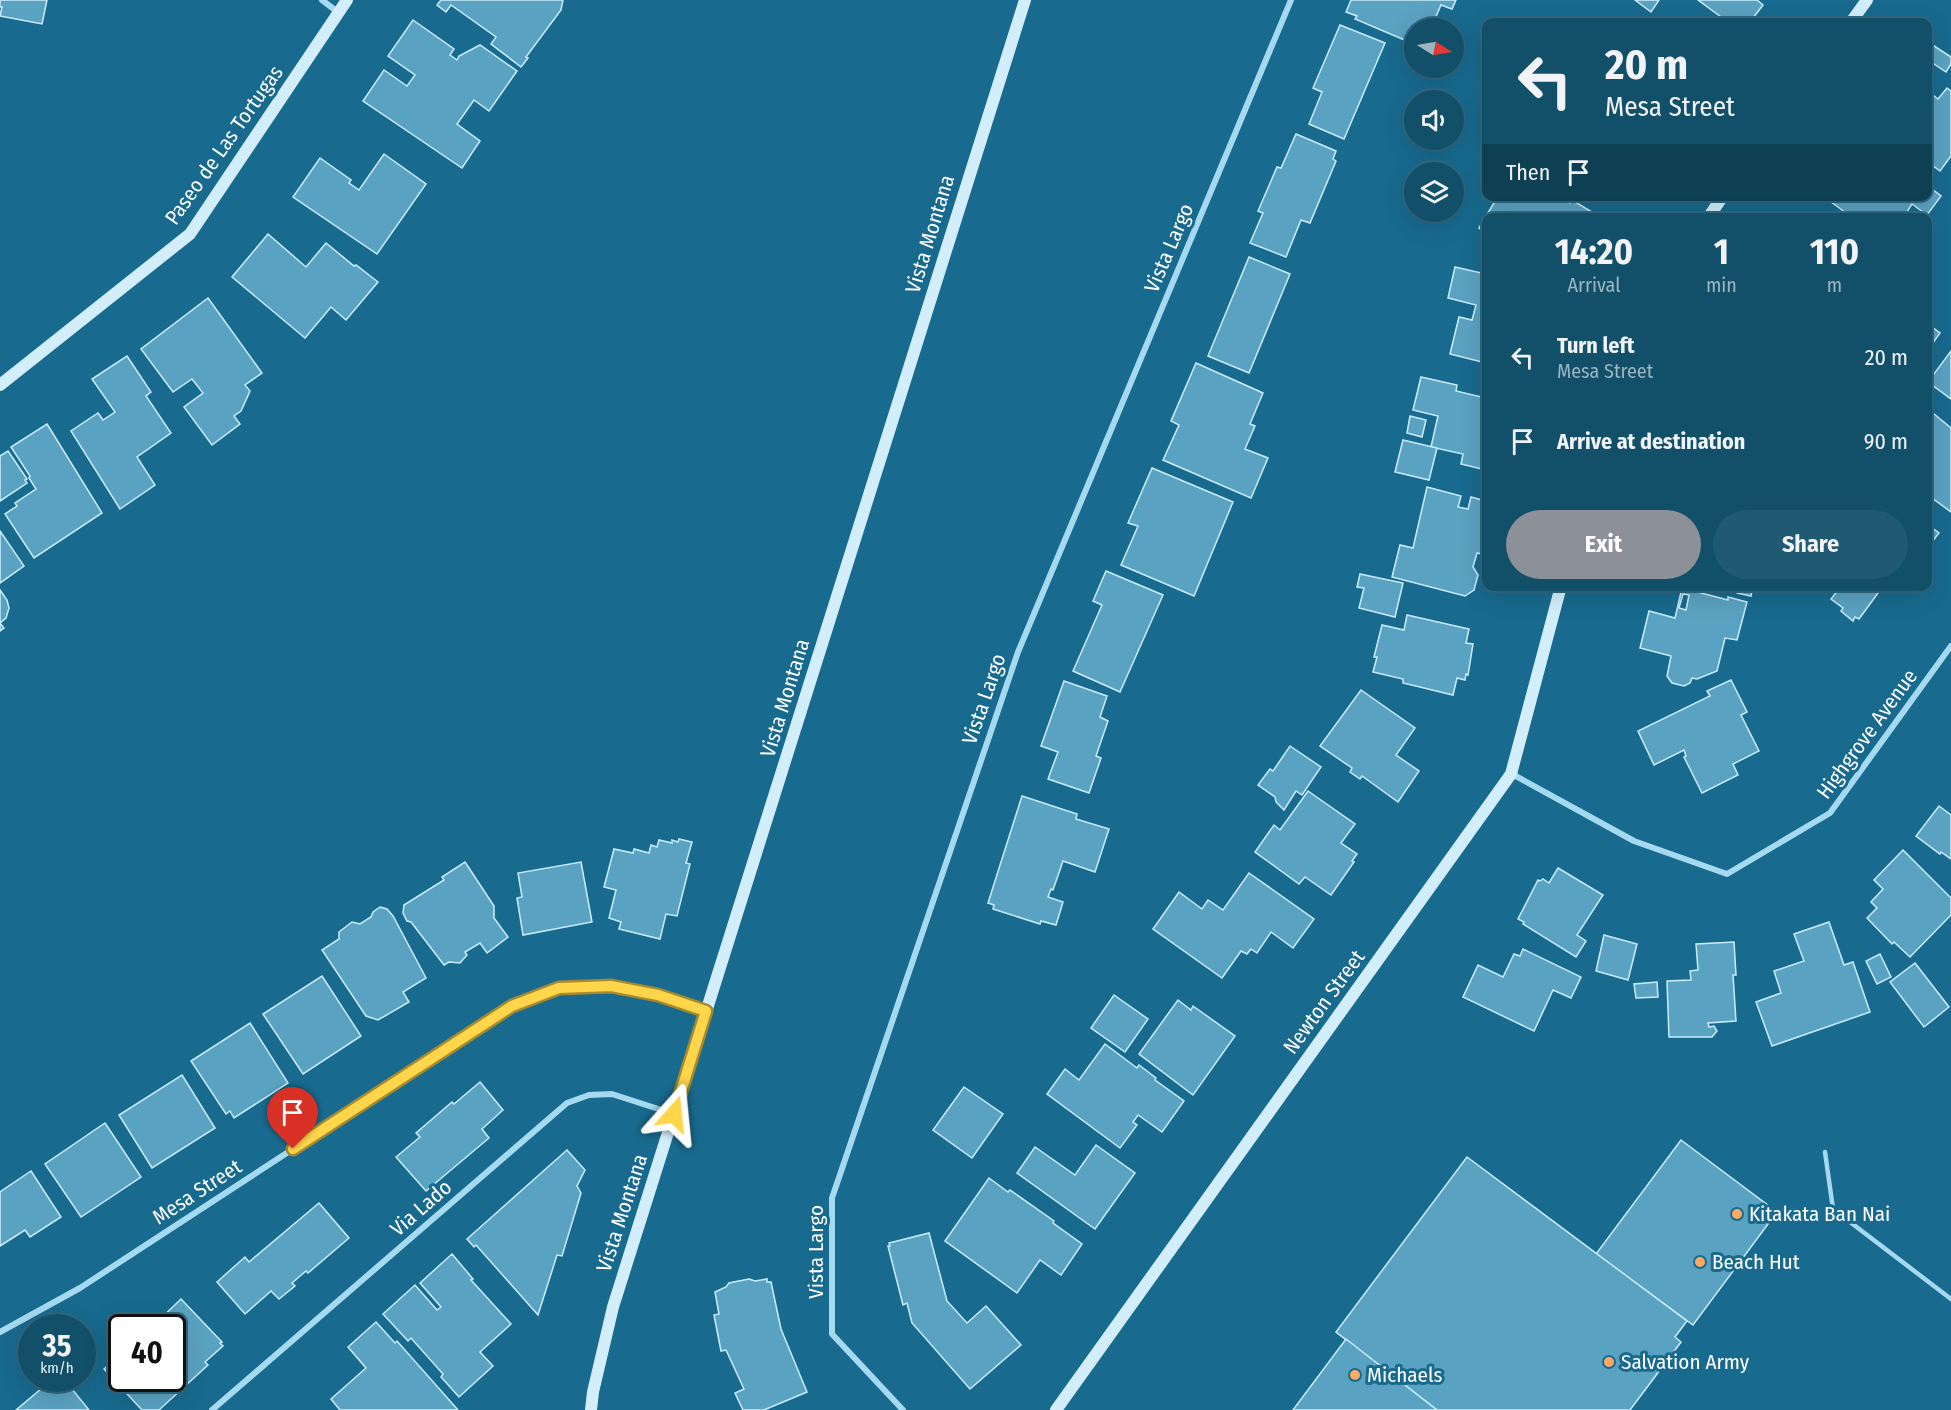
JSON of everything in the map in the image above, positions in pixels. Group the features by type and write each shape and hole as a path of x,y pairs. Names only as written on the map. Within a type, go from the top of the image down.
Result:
{"street":[{"path":"322,0 339,13"},
{"name":"Paseo de Las Tortugas","path":"0,385 190,234 347,0"},
{"name":"Vista Montana","path":"591,1410 592,1392 613,1307 1025,0"},
{"name":"Vista Largo","path":"903,1410 832,1334 832,1198 1018,652 1291,0"},
{"path":"1854,18 1867,0"},
{"name":"Newton Street","path":"1056,1410 1511,774 1560,591"},
{"name":"Highgrove Avenue","path":"1511,774 1634,842 1727,874 1830,813 1951,646"},
{"name":"Mesa Street","path":"0,1332 80,1288 512,1006 559,988 611,986 658,995 706,1011"},
{"name":"Via Lado","path":"212,1410 567,1103 590,1095 612,1094 674,1114"}],"lane":[{"path":"1825,1152 1833,1209 1951,1299"}],"building":[{"path":"0,0 47,0 42,24 0,16 2,7 0,7"},
{"path":"441,0 563,0 561,10 521,67 491,44 496,37 451,5 446,12 437,5"},
{"path":"1351,0 1456,0 1452,9 1441,5 1435,18 1404,18 1404,40 1355,19 1357,16 1346,12"},
{"path":"1635,0 1659,0 1651,12"},
{"path":"1698,0 1757,0 1763,5 1753,18 1723,18"},
{"path":"413,20 454,49 450,55 457,60 459,56 480,45 517,71 489,111 474,100 457,124 480,141 462,168 363,101 384,70 407,86 415,75 388,56"},
{"path":"1340,25 1385,43 1344,139 1309,124 1322,92 1313,88"},
{"path":"1932,45 1951,57 1951,64 1946,72 1932,63"},
{"path":"1947,88 1951,91 1951,156 1940,171 1932,165 1932,96 1938,99"},
{"path":"1296,134 1336,151 1333,159 1336,161 1310,223 1301,220 1286,257 1250,243 1263,213 1258,211 1277,167 1281,168"},
{"path":"384,154 426,184 377,254 293,197 320,158 351,180 349,183 359,190"},
{"path":"1932,189 1941,196 1928,213 1924,213 1912,204 1906,213 1846,213 1830,201 1932,201"},
{"path":"1495,201 1566,201 1570,203 1574,201 1594,213 1488,213"},
{"path":"268,234 306,267 326,243 378,282 346,320 331,307 305,338 232,277"},
{"path":"1249,257 1290,274 1249,373 1208,356"},
{"path":"1455,267 1482,273 1482,362 1450,354 1459,317 1472,320 1476,305 1448,298"},
{"path":"208,298 262,373 245,385 250,391 241,411 234,416 240,424 212,445 184,407 203,393 192,379 173,392 141,349"},
{"path":"1932,327 1940,333 1932,344"},
{"path":"1951,351 1951,399 1932,385 1932,377"},
{"path":"127,356 151,392 146,396 171,433 137,457 155,485 120,509 71,431 98,413 103,420 115,412 92,379"},
{"path":"1196,363 1263,393 1250,424 1255,426 1245,449 1268,458 1251,498 1163,460 1179,425 1171,421"},
{"path":"1421,377 1457,385 1456,391 1482,397 1482,469 1461,464 1463,454 1431,447 1438,416 1413,410"},
{"path":"1932,412 1951,428 1951,512 1932,498"},
{"path":"1410,416 1426,420 1422,437 1407,433"},
{"path":"47,424 102,513 34,558 5,514 17,506 15,503 36,489 11,447"},
{"path":"1403,440 1437,448 1429,480 1395,472"},
{"path":"8,451 27,479 25,480 27,483 0,501 0,456"},
{"path":"1152,468 1233,502 1194,596 1121,565 1138,526 1128,523"},
{"path":"1427,487 1461,496 1458,507 1468,509 1471,497 1482,500 1482,554 1477,553 1473,567 1478,575 1474,590 1465,596 1392,577 1400,545 1413,548"},
{"path":"1932,528 1939,533 1932,542"},
{"path":"0,531 24,566 0,583"},
{"path":"1106,571 1163,595 1120,692 1073,671 1102,605 1093,601"},
{"path":"1360,574 1403,583 1395,617 1359,608 1364,588 1357,587"},
{"path":"0,590 9,608 6,618 0,623"},
{"path":"1681,591 1694,591 1728,600 1728,597 1747,602 1737,640 1725,638 1717,671 1697,679 1692,678 1690,683 1684,686 1672,683 1667,676 1671,656 1640,648 1649,611 1675,618","holes":["1683,594 1689,595 1686,610 1679,608"]},
{"path":"1738,591 1752,591 1751,596 1737,593"},
{"path":"1837,591 1876,591 1878,593 1859,619 1855,617 1853,621 1841,611 1843,608 1831,599"},
{"path":"1407,615 1469,629 1466,643 1473,644 1468,675 1466,674 1465,680 1457,678 1453,695 1403,683 1403,679 1373,672 1377,657 1374,657 1382,625 1404,630"},
{"path":"1731,680 1747,712 1741,715 1759,751 1733,764 1738,775 1702,793 1684,757 1686,756 1684,750 1654,765 1638,731 1710,696 1707,691"},
{"path":"1064,681 1107,696 1100,717 1108,721 1096,756 1101,758 1089,793 1048,779 1058,752 1041,746"},
{"path":"1361,690 1415,728 1396,755 1419,771 1398,802 1362,776 1360,779 1350,772 1352,768 1320,746"},
{"path":"1290,746 1321,767 1302,795 1296,791 1284,810 1276,802 1275,797 1258,785 1270,769 1273,771"},
{"path":"1308,791 1355,824 1341,843 1357,854 1331,895 1305,877 1299,884 1255,852 1274,825 1280,830"},
{"path":"1022,796 1077,814 1076,819 1109,829 1095,872 1063,861 1053,890 1051,889 1048,897 1063,902 1056,925 1041,921 1040,924 993,909 994,905 988,903"},
{"path":"1939,806 1951,815 1951,859 1941,852 1940,854 1916,836"},
{"path":"679,839 692,842 686,863 690,864 677,916 666,914 660,939 619,929 621,922 609,918 616,890 604,887 614,849 633,853 634,849 649,853 651,845 657,847 659,840 672,843 672,840 678,842"},
{"path":"1903,850 1951,898 1951,915 1910,957 1894,942 1892,944 1867,918 1877,908 1871,902 1883,889 1874,880"},
{"path":"465,862 494,906 494,918 508,937 487,953 480,943 465,952 467,955 460,963 449,962 444,965 411,922 407,921 403,913 404,905 444,880 442,877"},
{"path":"581,862 592,922 523,935 517,898 522,897 518,873"},
{"path":"1558,868 1603,895 1577,935 1586,941 1576,957 1518,919 1538,880 1543,879 1549,883"},
{"path":"1249,873 1314,919 1293,948 1271,932 1257,953 1251,949 1247,954 1241,951 1222,978 1153,929 1179,892 1202,909 1208,900 1223,910"},
{"path":"380,907 387,909 393,916 426,978 403,992 409,1002 378,1020 366,1016 322,950 339,939 339,932 352,922 360,924"},
{"path":"1829,922 1844,965 1853,962 1870,1012 1772,1046 1756,1002 1781,993 1774,971 1804,961 1794,934"},
{"path":"1604,935 1637,944 1628,980 1596,971"},
{"path":"1734,942 1736,975 1733,975 1736,1021 1708,1023 1709,1027 1714,1026 1717,1031 1712,1037 1669,1037 1667,981 1691,980 1690,971 1698,970 1696,944"},
{"path":"1523,949 1581,977 1571,998 1553,990 1534,1031 1463,997 1478,965 1503,977 1514,954 1520,956"},
{"path":"1880,954 1891,977 1877,984 1866,961"},
{"path":"1915,963 1949,1007 1924,1027 1890,982"},
{"path":"322,976 361,1036 303,1074 263,1014"},
{"path":"1657,982 1658,997 1636,998 1634,984"},
{"path":"1114,995 1148,1019 1125,1052 1091,1028"},
{"path":"1178,1000 1191,1010 1193,1006 1235,1036 1193,1095 1139,1054"},
{"path":"250,1023 288,1083 234,1118 230,1111 226,1114 191,1061"},
{"path":"1105,1044 1137,1068 1139,1065 1184,1101 1162,1132 1138,1115 1133,1122 1137,1125 1120,1148 1047,1094 1065,1069 1079,1080"},
{"path":"182,1075 215,1128 152,1168 119,1115"},
{"path":"480,1082 503,1110 482,1129 489,1138 426,1191 396,1157 420,1137 416,1133 452,1102 454,1104"},
{"path":"964,1087 1003,1114 972,1158 933,1130"},
{"path":"105,1123 141,1177 81,1217 45,1164"},
{"path":"1681,1140 1777,1212 1693,1325 1596,1254"},
{"path":"1096,1145 1135,1173 1095,1229 1017,1173 1035,1147 1075,1175"},
{"path":"567,1150 585,1170 577,1186 581,1193 562,1256 557,1255 538,1315 476,1245 474,1247 467,1239"},
{"path":"1467,1157 1687,1321 1675,1337 1681,1342 1630,1410 1437,1410 1336,1332"},
{"path":"31,1171 61,1217 30,1237 25,1230 0,1246 0,1192"},
{"path":"989,1178 1054,1221 1053,1223 1082,1244 1061,1275 1040,1260 1017,1293 945,1241"},
{"path":"319,1203 349,1238 308,1273 306,1271 292,1283 295,1286 279,1299 271,1291 245,1314 217,1282 245,1257 249,1262"},
{"path":"929,1233 947,1301 967,1323 986,1306 1021,1345 970,1389 912,1323 907,1303 903,1305 889,1243"},
{"path":"452,1254 473,1279 471,1280 511,1324 480,1352 493,1366 459,1397 441,1377 443,1374 411,1338 408,1341 383,1314 415,1285 437,1310 441,1307 420,1283"},
{"path":"749,1279 755,1281 767,1279 767,1282 771,1282 781,1329 807,1392 764,1410 743,1410 735,1393 744,1389 726,1350 721,1351 714,1315 719,1314 715,1292 729,1283"},
{"path":"181,1299 222,1342 220,1343 223,1346 205,1362 208,1365 186,1385 186,1314 165,1314"},
{"path":"376,1322 395,1343 397,1341 458,1410 340,1410 331,1399 366,1368 348,1347"},
{"name":"Michaels","path":"1346,1339 1437,1410 1293,1410"},
{"path":"37,1392 74,1392 89,1410 16,1410"},
{"path":"125,1392 179,1392 159,1410 142,1410"}],"place":[{"name":"Kitakata Ban Nai","path":"1737,1214"},
{"name":"Beach Hut","path":"1700,1262"},
{"name":"Salvation Army","path":"1609,1362"},
{"name":"Michaels","path":"1355,1375"}],"route":[{"path":"293,1149 512,1006 559,988 611,986 658,995 706,1011 674,1114"}]}
